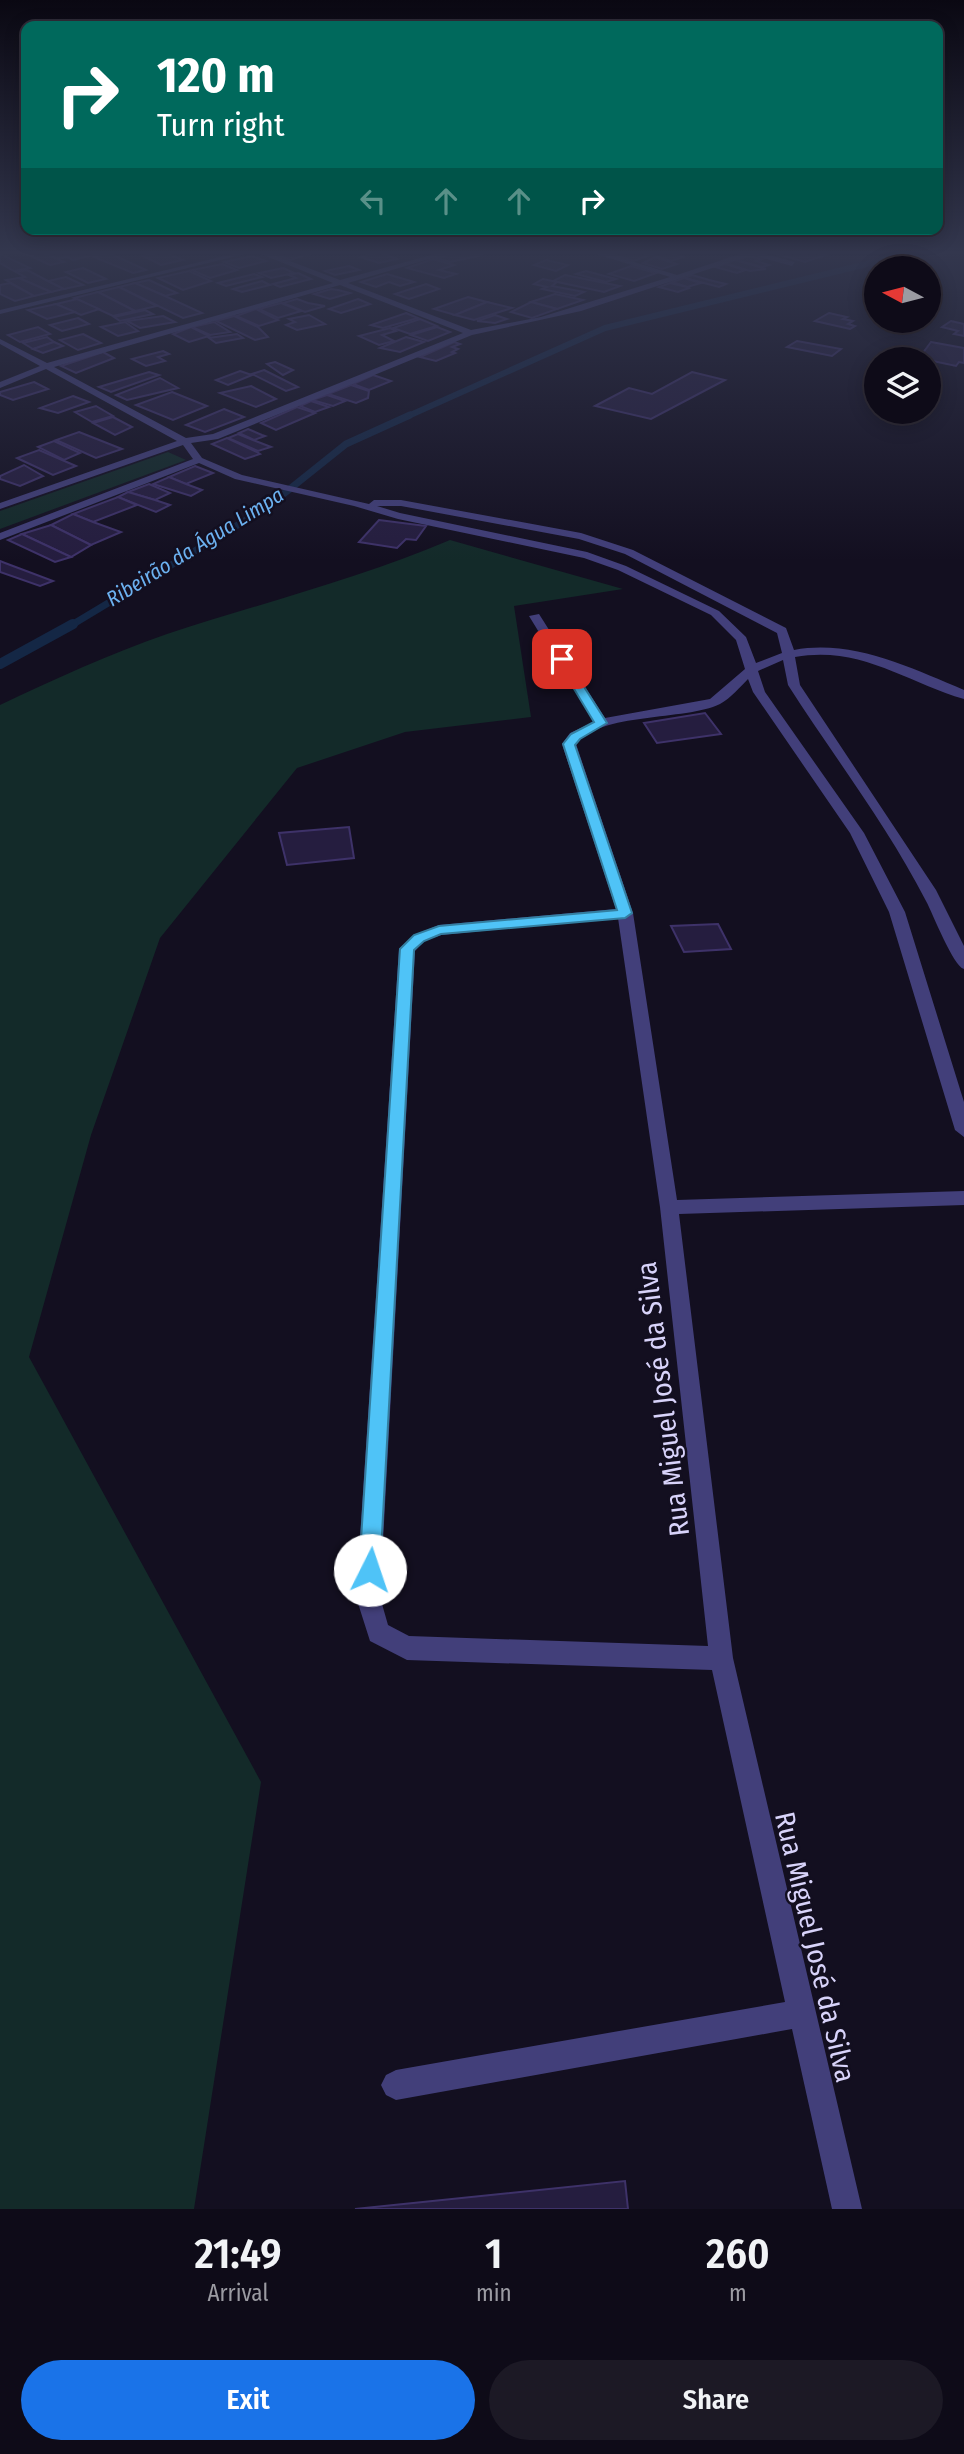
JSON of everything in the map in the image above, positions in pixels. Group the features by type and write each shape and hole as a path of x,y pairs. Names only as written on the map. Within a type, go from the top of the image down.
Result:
{"street":[{"path":"26,355 185,440 199,460 239,477 357,503 398,516 587,555 622,568 715,613 742,640 759,692 857,833 897,912 964,1130"},
{"path":"0,385 47,366 85,355"},
{"path":"0,506 185,440 215,437 416,355"},
{"path":"0,537 199,460"},
{"path":"357,503 401,503 581,536 629,552 782,631 788,644 787,655 794,685 898,838 947,921 964,964"},
{"path":"535,616 601,723 714,702 728,694 753,669 804,650 834,650 901,668 964,695"},
{"name":"Rua Miguel José da Silva","path":"601,723 575,736 569,744 625,913 669,1207 721,1658 847,2209"},
{"path":"625,913 439,930 419,938 407,949 368,1597 378,1633 407,1648 721,1658"},
{"path":"669,1207 964,1198"},
{"path":"396,2085 801,2013"}],"green space":[{"path":"168,452 186,460 0,529 0,511"},
{"path":"450,540 623,589 514,606 531,717 405,732 297,768 160,938 91,1135 29,1357 261,1782 194,2209 0,2209 0,705 82,667 145,642 345,579"}],"building":[{"path":"94,355 109,355 114,358 76,373 61,366"},
{"path":"147,355 165,355 158,357 165,361 146,366 132,359"},
{"path":"424,355 450,355 436,361 420,357"},
{"path":"941,355 964,355 964,363 959,362 956,366 941,363"},
{"path":"275,362 293,370 283,375 267,364"},
{"path":"264,370 298,387 286,391 252,374"},
{"path":"240,371 252,375 228,385 216,380"},
{"path":"149,372 159,375 111,392 99,387"},
{"path":"692,372 725,380 651,419 595,406 629,388 652,394"},
{"path":"373,375 391,381 369,390 353,384"},
{"path":"160,378 178,388 127,400 116,395"},
{"path":"34,382 48,389 13,400 0,395 0,392"},
{"path":"351,385 369,391 368,398 356,403 328,394"},
{"path":"251,386 276,399 256,407 220,393"},
{"path":"172,392 207,406 173,420 136,405"},
{"path":"327,395 345,401 333,406 312,400"},
{"path":"73,396 89,402 58,413 40,408"},
{"path":"311,401 329,407 315,412 300,406"},
{"path":"96,406 113,416 92,422 75,412"},
{"path":"297,407 315,413 276,430 261,423"},
{"path":"224,409 244,417 205,432 186,425"},
{"path":"113,417 132,427 115,435 93,423"},
{"path":"248,429 265,436 254,440 239,433"},
{"path":"79,432 122,449 96,458 56,440"},
{"path":"238,434 271,447 258,451 228,438"},
{"path":"227,438 260,454 245,459 212,444"},
{"path":"54,441 80,453 64,460 38,447"},
{"path":"39,450 76,466 53,475 17,458"},
{"path":"24,465 43,476 20,486 0,479 0,476"},
{"path":"195,466 213,473 186,484 169,477"},
{"path":"169,477 202,490 191,496 153,484"},
{"path":"149,484 170,493 155,500 128,492"},
{"path":"128,492 170,505 156,512 118,497"},
{"path":"118,497 137,505 93,522 73,514"},
{"path":"73,514 121,532 91,545 51,525"},
{"path":"379,520 426,526 416,540 406,539 397,548 359,542"},
{"path":"51,525 91,545 71,557 22,534"},
{"path":"22,534 71,557 55,562 8,540"},
{"path":"0,561 53,581 40,586 0,572"},
{"path":"705,713 721,734 657,743 644,723"},
{"path":"349,827 354,858 287,865 279,833"},
{"path":"718,924 731,949 684,952 671,926"},
{"path":"625,2181 628,2209 355,2209"}],"waterway":[{"name":"Ribeirão da Água Limpa","path":"406,417 544,355"},
{"name":"Ribeirão da Água Limpa","path":"70,626 266,508 346,444 410,415"},
{"name":"Ribeirão da Água Limpa","path":"0,664 73,624"}],"route":[{"path":"370,1570 407,949 419,938 439,930 625,913 569,744 584,730 601,723 562,659"}]}
